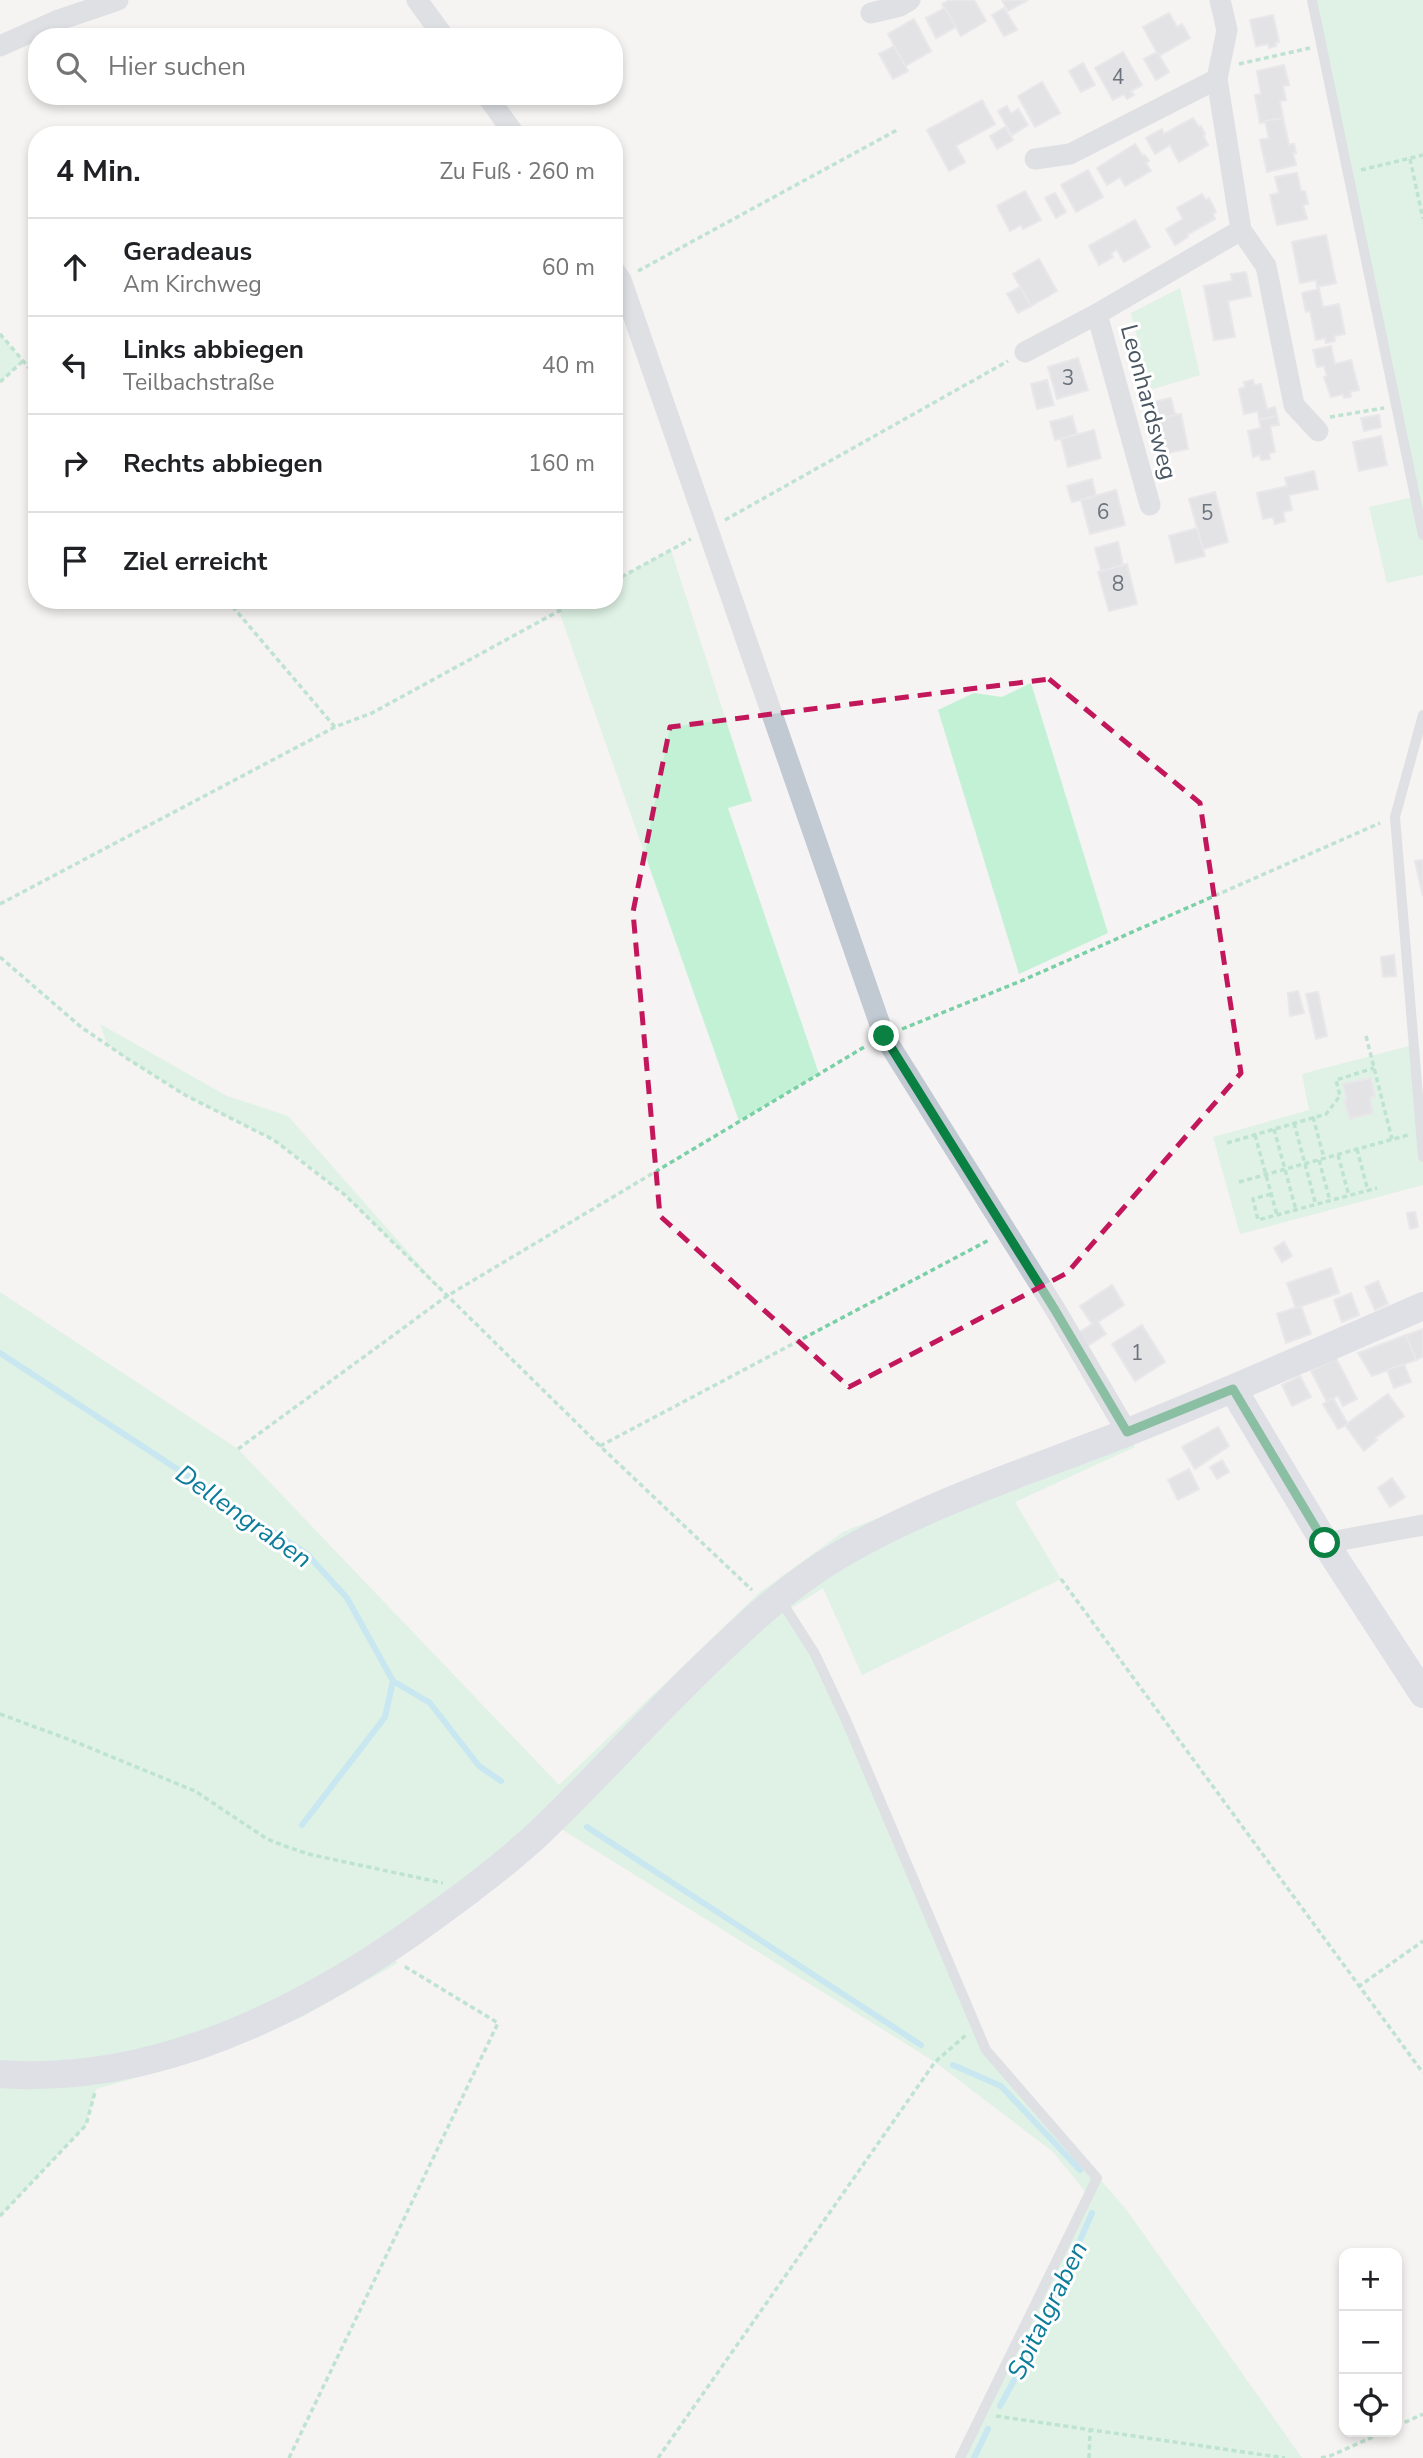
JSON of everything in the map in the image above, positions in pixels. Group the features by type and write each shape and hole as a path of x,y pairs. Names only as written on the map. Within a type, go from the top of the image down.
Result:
{"street":[{"path":"41,28 118,0"},
{"path":"417,0 437,28"},
{"path":"871,13 900,6 910,0"},
{"path":"1220,0 1227,30 1219,74 1241,230 1266,266 1294,405 1313,426"},
{"path":"0,46 28,34"},
{"path":"1035,159 1070,153 1219,74"},
{"path":"493,105 509,126"},
{"path":"1025,352 1097,314 1241,230"},
{"path":"623,289 884,1036 1006,1230 1127,1432"},
{"name":"Leonhardsweg","path":"1097,314 1150,505"},
{"path":"0,2074 67,2075 102,2070 178,2052 230,2034 293,2006 383,1954 472,1889 537,1835 691,1677 772,1601 813,1572 861,1543 1030,1468 1233,1389 1423,1306"},
{"path":"1233,1389 1325,1543 1423,1694"},
{"path":"1325,1543 1423,1525"}],"lane":[{"path":"1312,0 1423,535"},
{"path":"1423,715 1395,817 1423,1157"},
{"path":"772,1601 787,1611 815,1654 846,1720 986,2050 1097,2178 960,2458"}],"path":[{"path":"1219,74 1322,46"},
{"path":"623,272 897,130"},
{"path":"1349,172 1423,155"},
{"path":"1410,159 1423,219"},
{"path":"0,334 28,367"},
{"path":"623,576 1025,352"},
{"path":"0,382 23,361"},
{"path":"1313,426 1397,406"},
{"path":"235,609 335,727"},
{"path":"0,904 335,727 372,713 563,609"},
{"path":"238,1449 447,1296 884,1036 1021,981 1395,817"},
{"path":"0,957 81,1027 185,1095 274,1140 345,1195 600,1446 750,1588 772,1601"},
{"path":"1366,1036 1392,1140"},
{"path":"1227,1143 1326,1114 1340,1096 1336,1080 1374,1069"},
{"path":"1313,1117 1330,1201"},
{"path":"1294,1123 1316,1205"},
{"path":"1274,1129 1296,1210"},
{"path":"1239,1182 1420,1132"},
{"path":"1255,1135 1277,1215"},
{"path":"1357,1149 1368,1191"},
{"path":"1338,1155 1349,1196"},
{"path":"1271,1194 1253,1199 1258,1220 1377,1188"},
{"path":"600,1446 1006,1230"},
{"path":"1061,1579 1423,2073"},
{"path":"0,1714 195,1791 267,1839 285,1846 308,1854 472,1889"},
{"path":"1358,1987 1423,1941"},
{"path":"289,2458 498,2023 383,1954"},
{"path":"658,2458 935,2062 975,2026"},
{"path":"0,2216 86,2126 102,2070"},
{"path":"981,2414 1285,2458"},
{"path":"1402,2424 1423,2414"},
{"path":"1089,2458 1090,2430"},
{"path":"1321,2458 1373,2437"}],"highlighted area":[{"path":"1049,679 1200,803 1241,1073 1067,1273 849,1387 660,1216 633,912 670,727"}],"green space":[{"path":"1312,0 1423,0 1423,575 1387,583 1369,507 1414,497"},
{"path":"1180,288 1200,375 1150,390 1131,313"},
{"path":"0,334 23,361 0,382"},
{"path":"671,550 752,801 728,808 819,1074 739,1121 559,611 623,609 623,576"},
{"path":"1031,683 1108,933 1019,974 938,710 974,693 1002,697"},
{"path":"100,1024 227,1096 288,1116 447,1296 345,1195 312,1168 274,1140 185,1095 128,1059 107,1044"},
{"path":"1413,1045 1423,1185 1240,1234 1213,1137 1309,1110 1302,1074"},
{"path":"0,1292 238,1449 559,1785 759,1593 843,1532 928,1498 1127,1432 1135,1447 1015,1502 1061,1579 862,1675 823,1588 787,1611 815,1654 986,2050 1126,2209 1302,2458 960,2458 1088,2195 1053,2152 935,2062 550,1822 384,1954 398,1963 302,2017 203,2059 96,2089 86,2125 0,2216"}],"building":[{"path":"949,0 974,0 986,21 961,36 942,4"},
{"path":"1002,0 1028,0 1008,11"},
{"path":"945,8 956,27 936,38 926,18"},
{"path":"1004,8 1017,30 1004,36 992,15"},
{"path":"1169,13 1177,27 1182,24 1190,38 1159,56 1143,27"},
{"path":"1273,15 1279,42 1269,48 1268,44 1256,46 1250,20"},
{"path":"914,19 931,51 905,66 888,34"},
{"path":"894,46 908,71 893,79 879,54"},
{"path":"1123,52 1142,85 1131,91 1134,95 1127,99 1124,94 1113,100 1095,68"},
{"path":"1157,52 1169,72 1156,80 1144,59"},
{"path":"1083,63 1095,85 1081,92 1069,71"},
{"path":"1284,65 1289,85 1283,86 1286,100 1280,101 1283,118 1260,123 1255,95 1261,94 1257,71"},
{"path":"1042,82 1060,113 1035,127 1018,96"},
{"path":"982,100 995,124 956,146 965,162 949,171 927,130"},
{"path":"1007,106 1011,114 1018,109 1028,125 1012,135 998,111"},
{"path":"1193,118 1199,127 1201,126 1208,145 1179,162 1170,145 1155,154 1146,138 1162,129 1164,134"},
{"path":"1283,118 1289,145 1294,144 1296,165 1267,172 1260,140 1269,138 1265,121"},
{"path":"1005,127 1013,140 997,149 990,136"},
{"path":"1135,144 1149,161 1146,163 1151,171 1125,186 1120,177 1107,185 1097,168"},
{"path":"1088,170 1103,197 1076,212 1061,185"},
{"path":"1297,173 1301,191 1305,191 1308,204 1303,205 1307,219 1277,225 1270,195 1279,193 1275,177"},
{"path":"1025,191 1041,220 1023,229 1021,225 1010,231 997,206"},
{"path":"1055,193 1066,212 1056,218 1045,198"},
{"path":"1202,194 1206,200 1209,198 1216,212 1213,214 1215,219 1175,245 1166,229 1183,219 1177,208"},
{"path":"1135,220 1150,247 1124,262 1117,250 1111,253 1113,257 1099,265 1089,246"},
{"path":"1326,235 1336,283 1317,287 1316,280 1300,283 1292,242"},
{"path":"1039,259 1057,291 1031,306 1013,274"},
{"path":"1246,272 1251,296 1228,301 1235,337 1214,340 1204,286 1232,281 1231,274"},
{"path":"1020,287 1031,306 1018,313 1007,294"},
{"path":"1319,289 1323,307 1339,304 1345,334 1334,336 1335,341 1326,343 1325,338 1316,340 1310,311 1306,312 1302,293"},
{"path":"1331,346 1335,364 1351,360 1359,390 1350,392 1351,397 1344,398 1343,394 1331,397 1324,377 1327,376 1324,366 1317,367 1313,350"},
{"path":"1078,358 1088,390 1057,399 1048,367"},
{"path":"1047,380 1054,405 1037,409 1031,384"},
{"path":"1253,380 1254,385 1261,384 1267,409 1275,407 1277,416 1259,420 1258,411 1244,414 1239,389 1245,387 1244,382"},
{"path":"1171,398 1175,415 1152,420 1148,403"},
{"path":"1181,414 1188,449 1163,454 1156,419"},
{"path":"1379,415 1381,427 1364,431 1361,418"},
{"path":"1072,416 1077,434 1055,440 1050,422"},
{"path":"1277,416 1279,425 1270,426 1275,452 1269,453 1270,459 1261,460 1260,455 1253,457 1248,431 1261,428 1259,420"},
{"path":"1094,430 1101,458 1068,467 1061,439"},
{"path":"1381,436 1387,465 1359,471 1353,442"},
{"path":"1314,471 1318,489 1289,495 1292,510 1283,512 1285,521 1275,524 1273,517 1263,519 1257,493 1287,486 1285,478"},
{"path":"1092,479 1096,496 1072,502 1067,486"},
{"path":"1116,490 1125,525 1090,534 1081,500"},
{"path":"1215,492 1228,542 1203,549 1189,499"},
{"path":"1197,528 1205,556 1176,563 1169,536"},
{"path":"1118,542 1123,565 1101,571 1095,548"},
{"path":"1127,564 1137,604 1109,611 1098,572"},
{"path":"1423,860 1423,896 1415,861"},
{"path":"1394,955 1396,976 1383,977 1381,957"},
{"path":"1298,991 1304,1013 1290,1016 1288,993"},
{"path":"1318,992 1327,1036 1316,1039 1306,994"},
{"path":"1371,1078 1375,1097 1370,1098 1373,1113 1350,1119 1344,1100 1347,1099 1343,1084"},
{"path":"1415,1212 1418,1227 1410,1229 1407,1213"},
{"path":"1284,1242 1292,1256 1282,1262 1274,1248"},
{"path":"1331,1268 1339,1293 1296,1308 1287,1283"},
{"path":"1378,1281 1388,1304 1375,1310 1365,1287"},
{"path":"1112,1285 1124,1305 1098,1322 1106,1334 1089,1345 1080,1332 1092,1324 1080,1306"},
{"path":"1351,1293 1359,1315 1342,1322 1334,1300"},
{"path":"1301,1306 1311,1334 1286,1343 1277,1314"},
{"path":"1142,1325 1165,1362 1135,1381 1112,1344"},
{"path":"1423,1329 1423,1357 1416,1360 1406,1335"},
{"path":"1406,1335 1416,1360 1372,1376 1358,1353"},
{"path":"1336,1358 1357,1399 1343,1406 1338,1396 1327,1402 1311,1371"},
{"path":"1404,1364 1411,1382 1394,1388 1387,1370"},
{"path":"1300,1376 1311,1397 1292,1406 1282,1385"},
{"path":"1388,1394 1404,1416 1375,1438 1377,1440 1364,1451 1345,1425"},
{"path":"1333,1398 1348,1424 1338,1429 1323,1404"},
{"path":"1218,1427 1229,1446 1195,1469 1182,1447"},
{"path":"1222,1460 1229,1472 1217,1479 1210,1467"},
{"path":"1189,1469 1199,1489 1178,1500 1168,1480"},
{"path":"1392,1478 1405,1497 1390,1507 1378,1488"}],"waterway":[{"name":"Dellengraben","path":"0,1353 307,1554 347,1598 393,1681 430,1703 479,1766 501,1781"},
{"path":"302,1825 385,1717 393,1681"},
{"path":"587,1827 921,2045"},
{"path":"953,2065 1001,2086 1080,2170"},
{"name":"Spitalgraben","path":"1000,2406 1035,2342 1092,2213"},
{"name":"Spitalgraben","path":"974,2458 988,2429"}],"route":[{"path":"884,1036 1006,1230 1127,1432 1233,1389 1325,1543"}]}
